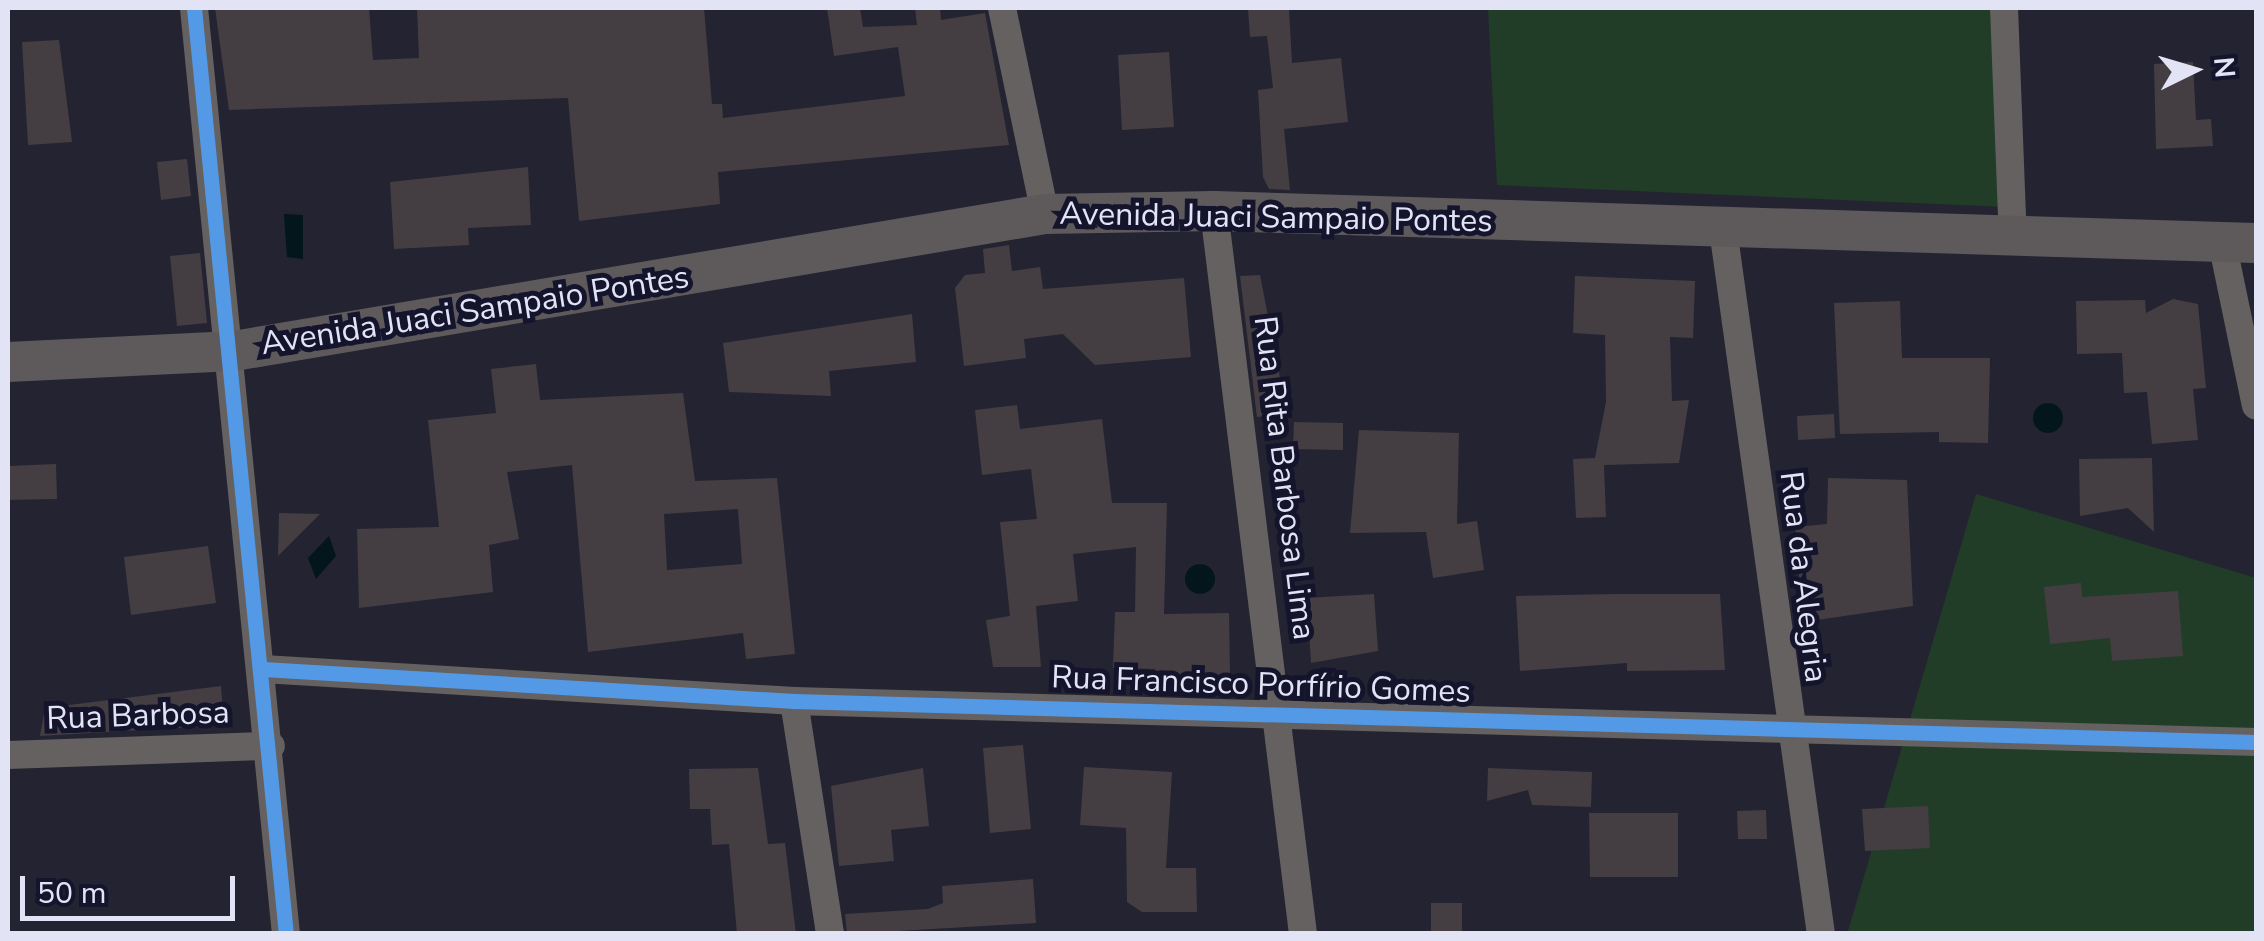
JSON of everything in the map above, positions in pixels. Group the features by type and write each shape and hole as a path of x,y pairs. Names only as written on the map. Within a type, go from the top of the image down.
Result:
{"main road":[{"name":"Avenida Juaci Sampaio Pontes","path":"8,362 234,350 1045,214 1214,211 2239,243"}],"street":[{"path":"194,8 234,350 286,934"},
{"path":"1002,8 1045,214"},
{"path":"2004,8 2013,238"},
{"name":"Rua Rita Barbosa Lima","path":"1214,211 1304,934"},
{"name":"Rua da Alegria","path":"1723,229 1787,726 1821,934"},
{"path":"2239,243 2256,406"},
{"name":"Rua Francisco Porfírio Gomes","path":"264,669 794,701 2256,742"},
{"path":"794,701 830,934"},
{"name":"Rua Barbosa","path":"8,755 271,746"}],"green space":[{"path":"1488,8 1998,8 2006,207 1497,185"},
{"path":"1976,494 2256,578 2256,933 1848,931"}],"shaded area":[{"path":"284,214 303,215 303,259 287,257"},
{"path":"2048,403 2059,407 2063,418 2059,429 2048,433 2037,429 2033,418 2037,407"},
{"path":"329,536 336,556 316,579 308,558"},
{"path":"1200,564 1211,568 1215,579 1211,590 1200,594 1189,590 1185,579 1189,568"}],"building":[{"path":"215,8 369,8 373,60 419,58 417,8 704,8 712,104 722,104 723,118 905,96 898,47 834,56 827,8 860,8 863,27 917,25 915,8 940,8 941,20 985,13 1009,145 718,172 720,204 579,221 568,98 229,110"},
{"path":"1248,8 1289,8 1292,63 1341,58 1348,122 1284,129 1290,190 1269,189 1263,177 1258,90 1273,88 1267,36 1250,37"},
{"path":"59,40 72,142 28,145 22,42"},
{"path":"1169,52 1174,127 1122,130 1118,55"},
{"path":"2193,62 2196,120 2211,119 2213,146 2156,149 2154,64"},
{"path":"187,159 191,196 161,200 157,162"},
{"path":"528,167 531,225 468,228 469,245 394,249 390,182"},
{"path":"1009,245 1012,271 1040,267 1043,289 1184,278 1191,357 1095,365 1063,334 1024,339 1026,358 964,366 955,288 965,275 985,273 983,249"},
{"path":"200,253 207,323 177,326 170,256"},
{"path":"1260,275 1287,414 1257,417 1240,276"},
{"path":"1575,276 1695,281 1693,338 1670,337 1672,401 1689,400 1679,463 1604,465 1606,517 1576,518 1573,459 1595,458 1606,402 1605,335 1573,333"},
{"path":"2173,299 2198,304 2206,388 2193,389 2198,440 2152,444 2147,392 2124,393 2122,353 2077,354 2076,301 2145,300 2146,313"},
{"path":"1900,301 1902,358 1990,358 1988,443 1939,442 1939,432 1840,434 1834,303"},
{"path":"912,314 916,362 829,371 831,396 729,392 723,343"},
{"path":"536,364 540,400 683,393 695,481 777,478 795,654 746,659 743,633 588,652 572,465 507,472 519,539 489,545 493,592 359,608 357,529 439,527 428,420 496,413 491,369","holes":["738,509 742,564 667,570 664,514"]},
{"path":"1017,405 1020,429 1102,419 1112,503 1167,503 1164,614 1229,613 1230,676 1155,678 1155,669 1113,668 1115,612 1135,612 1136,547 1073,554 1078,601 1036,606 1041,667 993,667 986,620 1010,616 1000,522 1037,519 1031,469 982,475 975,410"},
{"path":"1834,414 1835,438 1798,440 1797,416"},
{"path":"1294,422 1343,423 1343,450 1293,449"},
{"path":"1359,430 1459,433 1457,524 1477,521 1484,570 1433,578 1426,532 1350,533"},
{"path":"2152,458 2154,532 2128,508 2080,516 2079,459"},
{"path":"56,464 57,499 8,500 8,466"},
{"path":"1828,478 1907,480 1913,606 1803,622 1795,527 1827,524"},
{"path":"279,513 320,514 278,556"},
{"path":"208,546 216,603 131,615 124,557"},
{"path":"2081,583 2082,597 2178,591 2183,656 2112,661 2110,638 2050,644 2044,587"},
{"path":"1374,594 1378,651 1311,663 1307,598"},
{"path":"1720,594 1725,670 1627,671 1627,663 1520,671 1516,596"},
{"path":"221,686 224,725 40,736 45,708"},
{"path":"1023,745 1031,829 990,833 983,748"},
{"path":"1084,767 1172,772 1166,868 1196,868 1197,912 1142,912 1127,902 1126,828 1080,825"},
{"path":"758,768 768,844 785,843 796,934 737,934 729,844 712,845 710,809 690,809 689,769"},
{"path":"923,768 929,826 891,830 894,861 839,866 831,786"},
{"path":"1488,768 1592,772 1591,807 1532,805 1528,790 1487,801"},
{"path":"1928,806 1930,848 1865,851 1862,809"},
{"path":"1766,810 1767,839 1738,839 1737,811"},
{"path":"1589,813 1678,813 1678,877 1590,877"},
{"path":"1033,879 1036,923 847,934 845,914 928,909 943,903 942,886"},
{"path":"1431,903 1462,903 1462,934 1431,934"}],"cycle path":[{"path":"194,8 286,934"},
{"path":"263,669 794,701 2256,742"}]}
